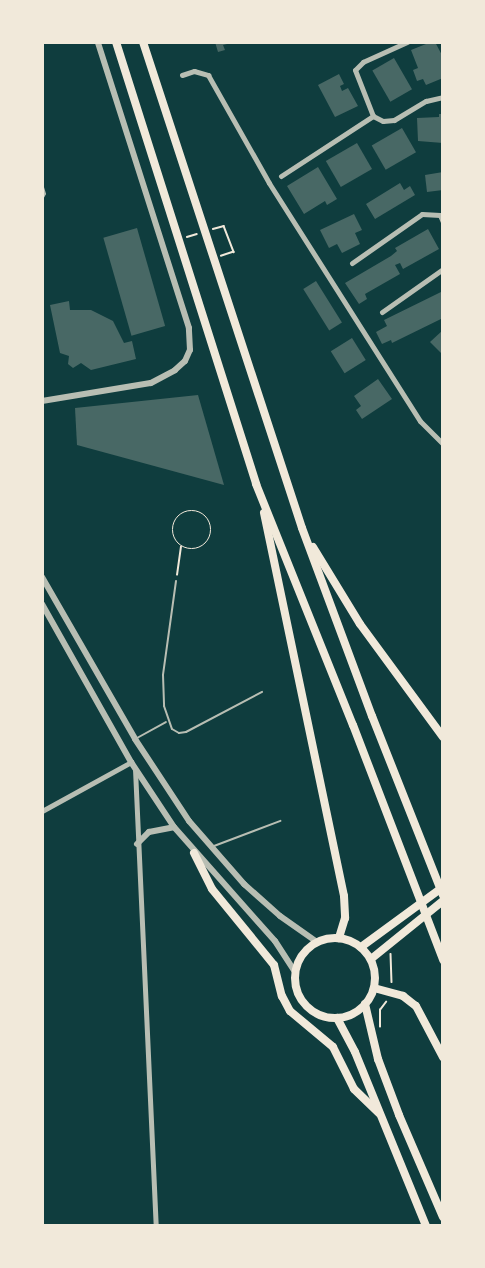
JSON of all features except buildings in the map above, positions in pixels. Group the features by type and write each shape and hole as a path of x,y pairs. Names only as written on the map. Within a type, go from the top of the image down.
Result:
{"highway":[{"path":"116,42 256,484 349,714 443,960"},
{"path":"142,42 302,528 372,716 443,895"},
{"path":"256,484 344,896 345,918 339,938"},
{"path":"302,528 360,624 443,737"},
{"path":"374,988 403,996 416,1006 443,1057"}],"main road":[{"path":"194,853 212,889 274,965 282,996 290,1011 333,1047 354,1089 379,1113"},
{"path":"361,948 443,887"},
{"path":"371,959 443,901"},
{"path":"339,938 361,948 371,959 374,968 374,988 365,1004 357,1011 338,1018 322,1016 308,1008 299,995 295,972 302,955 317,942 339,938"},
{"path":"365,1004 370,1029 399,1115 443,1217"},
{"path":"338,1018 355,1052 426,1226"}],"street":[{"path":"42,401 151,383 175,370 185,361 190,350 189,328 98,42"},
{"path":"407,42 363,62 355,70 373,116 383,121 394,120 426,101 443,97"},
{"path":"182,75 194,71 208,75 269,183 420,421 443,444"},
{"path":"281,176 373,116"},
{"path":"352,263 422,214 440,215 443,222"},
{"path":"382,312 443,269"},
{"path":"42,577 135,739 189,821 262,901 317,942"},
{"path":"42,604 130,762 174,827 194,853 274,941 295,972"},
{"path":"42,811 130,762"},
{"path":"135,769 156,1226"},
{"path":"137,844 149,832 174,827"}],"lane":[{"path":"42,184 45,194 42,199"},
{"path":"176,581 163,675 167,721 172,729 183,734 262,692"},
{"path":"135,739 167,721"},
{"path":"211,847 280,821"}],"path":[{"path":"212,229 224,225 234,252"},
{"path":"178,240 201,233"},
{"path":"176,581 181,546 174,537 175,521 188,511 204,514 211,523 210,539 196,549 181,546"},
{"path":"385,947 391,954 392,983"},
{"path":"370,1029 381,1027 380,1010 392,1000"}]}
